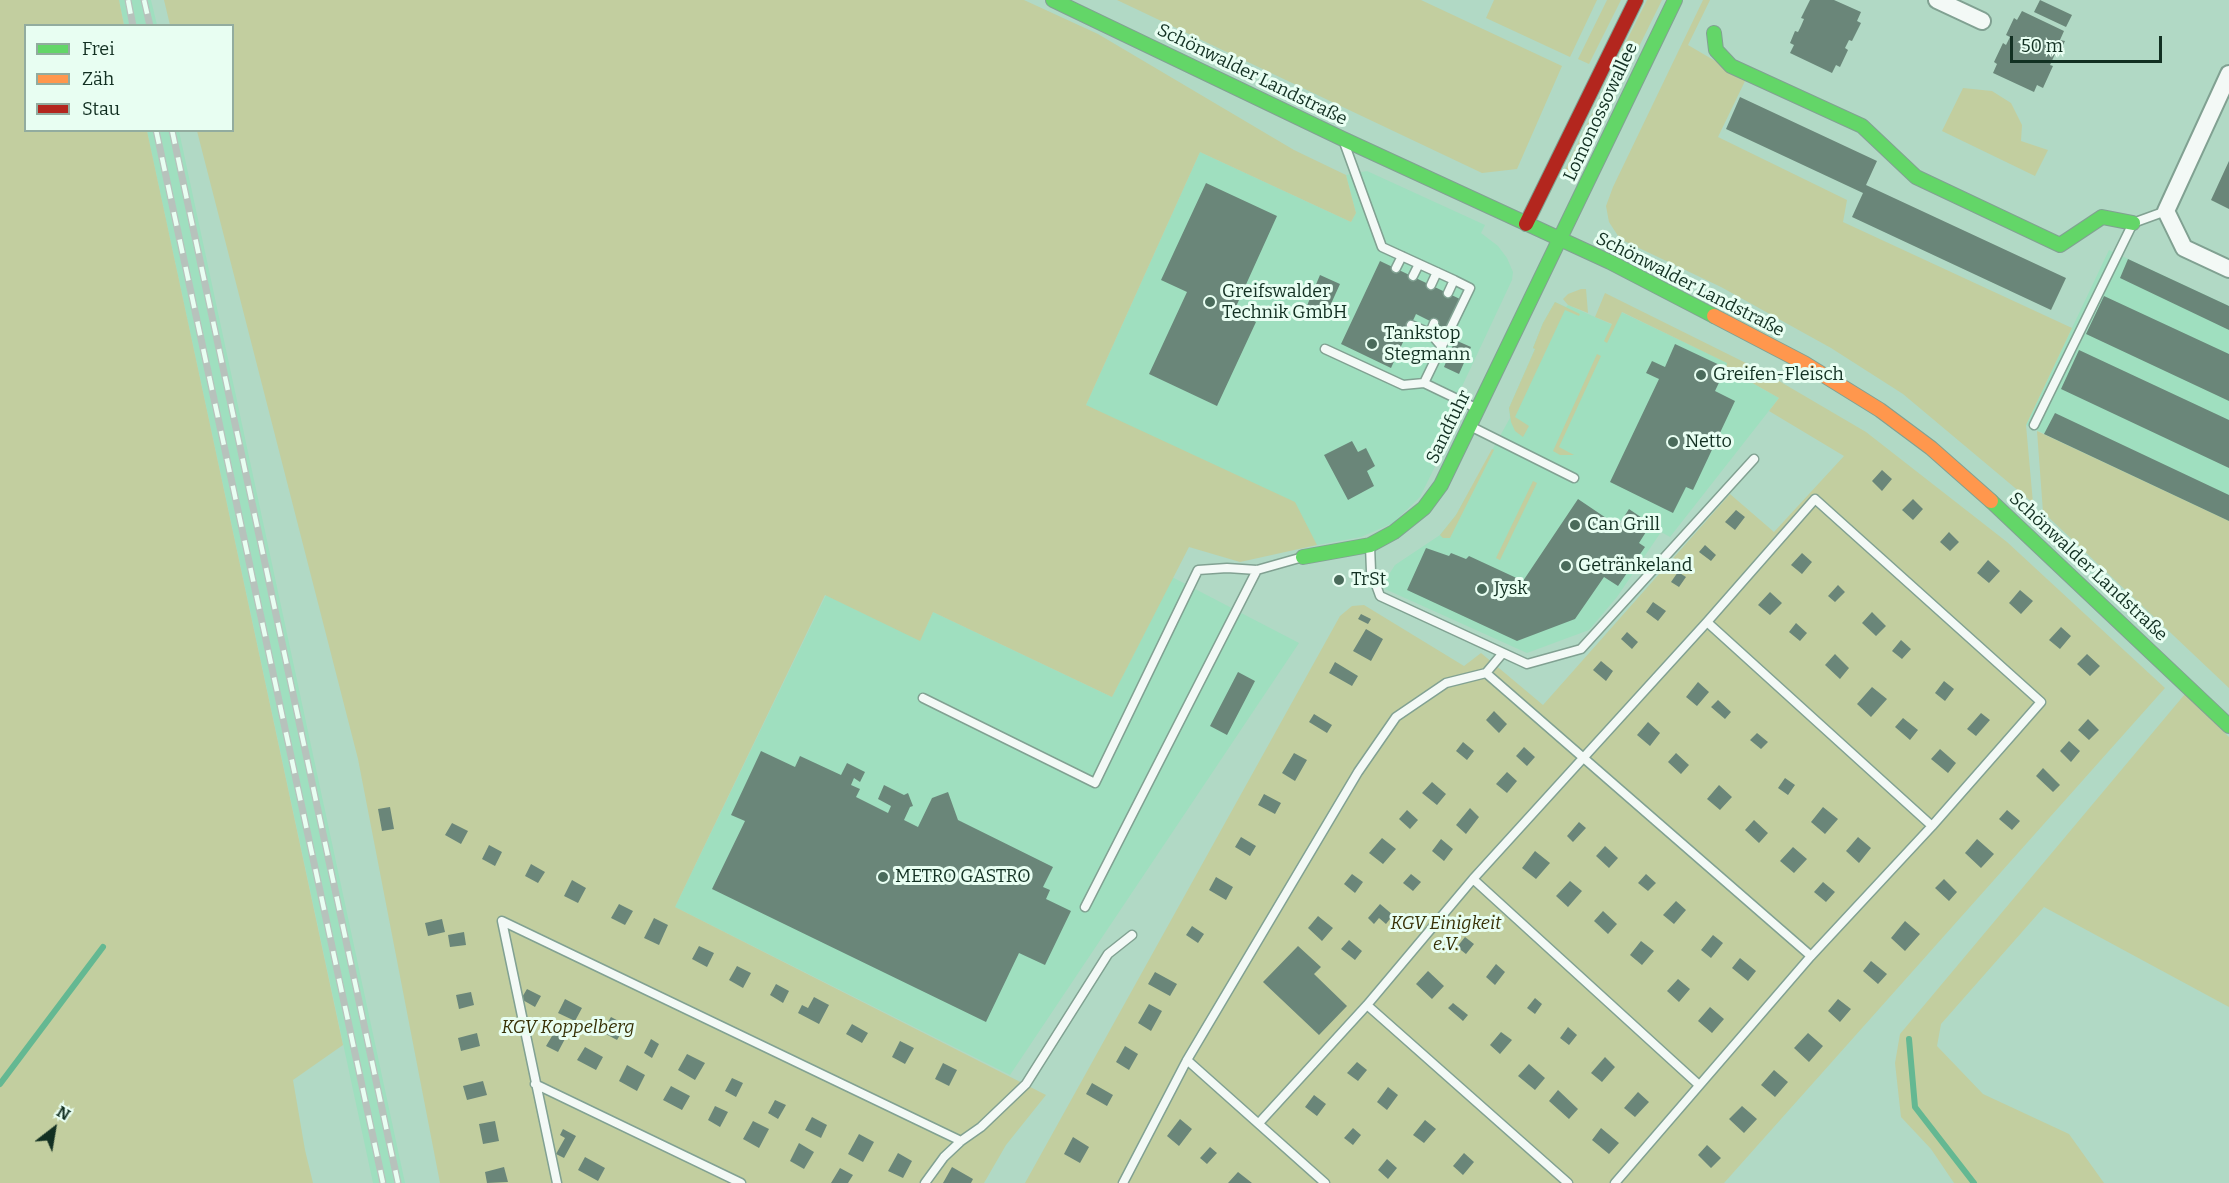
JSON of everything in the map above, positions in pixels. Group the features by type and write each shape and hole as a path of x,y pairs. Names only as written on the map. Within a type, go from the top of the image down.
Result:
{"street":[{"name":"Schönwalder Landstraße","path":"1053,0 1641,278 1804,363 1880,410 1931,448 1975,486 2229,726"},
{"name":"Lomonossowallee","path":"1526,224 1636,0"},
{"name":"Lomonossowallee","path":"1559,239 1675,0"},
{"path":"1937,0 1982,21"},
{"path":"1714,33 1716,50 1731,66 1862,126 1916,177 2060,245 2102,218 2133,223"},
{"path":"2229,74 2166,211 2184,248 2229,269"},
{"name":"Sandfuhr","path":"1303,557 1370,545 1394,532 1424,508 1441,485 1559,239"}],"lane":[{"path":"1343,139 1382,247 1470,288 1424,383"},
{"path":"2034,425 2133,223 2166,211"},
{"path":"1396,268 1402,256"},
{"path":"1413,276 1419,264"},
{"path":"1431,285 1437,272"},
{"path":"1448,293 1454,280"},
{"path":"1418,315 1412,325 1431,333 1442,346"},
{"path":"1431,333 1434,323"},
{"path":"1325,349 1403,385 1424,383 1478,409"},
{"path":"1470,426 1574,478"},
{"path":"1370,545 1371,571 1380,596 1527,664 1581,649 1754,459"},
{"path":"1259,1123 1366,1005 1473,879 1707,622 1815,499 2041,702 1932,826 1811,956 1615,1183"},
{"path":"922,698 1095,783 1198,570 1227,568 1257,570 1303,557"},
{"path":"1085,907 1257,570"},
{"path":"1707,622 1932,826"},
{"path":"1123,1183 1187,1060 1358,772 1396,717 1446,683 1486,673 1502,654"},
{"path":"1486,673 1811,956"},
{"path":"1473,879 1699,1085"},
{"path":"557,1183 502,921 961,1142"},
{"path":"925,1183 944,1157 981,1128 1026,1084 1108,954 1132,935"},
{"path":"1366,1005 1568,1183"},
{"path":"1187,1060 1325,1183"},
{"path":"535,1084 741,1183"}],"shaded area":[{"path":"119,0 151,0 157,24 124,24"},
{"path":"147,132 179,132 405,1183 373,1183"},
{"path":"1200,152 1351,222 1356,213 1346,175 1367,171 1485,225 1481,233 1498,246 1507,258 1513,272 1512,280 1450,412 1452,425 1450,436 1420,497 1393,523 1361,537 1317,545 1086,405"},
{"path":"2109,250 2229,306 2229,521 2026,425"},
{"path":"1555,302 1566,307 1568,305 1615,326 1621,312 1728,363 1726,368 1779,398 1670,537 1661,532 1617,597 1589,630 1527,653 1385,589 1386,579 1395,565 1440,535 1456,515 1510,418 1509,408 1535,349 1533,348 1543,323"},
{"path":"1172,577 1299,643 1010,1075 675,907 826,595 920,640 933,612 1112,697"}],"green space":[{"path":"0,0 119,0 124,24 24,24 24,132 147,132 343,1045 293,1080 313,1183 0,1183"},
{"name":"KGV Koppelberg","path":"164,0 1024,0 1098,34 1294,150 1346,175 1356,213 1351,222 1200,152 1086,405 1295,502 1317,545 1240,562 1189,547 1112,697 933,612 920,641 825,595 675,907 1046,1095 1006,1145 984,1183 440,1183 358,759 197,132 234,132 234,24 170,24"},
{"path":"1117,0 1421,0 1562,66 1517,169 1482,173"},
{"path":"1494,0 1597,0 1570,57 1486,18"},
{"path":"1607,0 1621,0 1589,64 1578,59"},
{"path":"1647,0 1662,0 1624,77 1612,70"},
{"path":"1703,0 1710,0 1688,45 1746,79 1718,137 1847,200 1843,222 2072,328 2026,425 2033,503 1903,394 1831,348 1721,287 1620,239 1609,222 1606,206"},
{"path":"1609,79 1620,86 1577,181 1563,174"},
{"path":"1963,88 1992,91 2011,103 2022,125 2021,141 2048,150 2035,176 1942,131"},
{"path":"1586,289 1588,313 1568,305 1563,299 1568,294"},
{"name":"KGV Einigkeit e.V.","path":"1605,293 1762,371 1866,432 2007,542 2165,688 1724,1183 1025,1183 1340,616 1352,606 1364,605 1464,666 1481,653 1543,705 1730,494 1774,532 1844,456 1769,411 1779,398 1726,368 1727,363 1622,312 1607,343 1604,341 1612,324 1595,317"},
{"path":"1555,302 1580,314 1579,316 1565,310 1515,417 1529,426 1523,437 1515,431 1509,408 1535,349 1533,348 1543,323"},
{"path":"1597,354 1601,356 1559,447 1574,455 1560,455 1553,451"},
{"path":"2037,431 2229,521 2229,688 2043,512"},
{"path":"1492,449 1494,450 1450,538 1443,538 1440,535 1456,515"},
{"path":"1533,481 1537,483 1500,560 1496,558"},
{"path":"2185,694 2229,737 2229,1007 2044,907 1941,1024 1937,1046 1983,1094 2069,1134 2104,1183 1954,1183 1931,1149 1901,1117 1895,1063 1900,1034"}],"building":[{"path":"1810,0 1834,0 1861,12 1857,21 1861,23 1852,41 1849,40 1845,48 1848,50 1840,67 1836,65 1832,73 1790,53 1794,45 1790,43 1795,31 1798,32 1801,26 1804,19 1801,18"},
{"path":"2040,0 2072,15 2066,27 2034,12"},
{"path":"2022,11 2064,31 2060,40 2065,41 2059,53 2056,52 2050,65 2053,66 2043,88 2037,85 2034,92 1993,73 1997,64 1994,62 2003,43 2006,45 2010,37 2006,35 2014,18 2017,20"},
{"path":"1740,97 1877,161 1866,185 2066,278 2051,310 1852,217 1863,193 1726,129"},
{"path":"2229,161 2229,209 2211,200"},
{"name":"Greifswalder Technik GmbH","path":"1206,183 1277,216 1234,311 1256,322 1217,406 1149,374 1187,292 1161,280"},
{"path":"2128,259 2229,306 2229,330 2120,278"},
{"path":"1380,261 1462,300 1448,330 1416,314 1391,368 1341,344"},
{"path":"1320,275 1340,284 1325,317 1306,308"},
{"path":"2104,296 2229,354 2229,401 2086,334"},
{"path":"1455,340 1471,347 1459,374 1444,367"},
{"name":"Netto","path":"1675,344 1726,368 1715,391 1735,401 1693,490 1686,487 1673,513 1610,482 1659,379 1646,373 1652,361 1665,367"},
{"path":"2079,350 2229,420 2229,468 2061,389"},
{"path":"2055,413 2229,495 2229,521 2044,434"},
{"path":"1352,441 1358,452 1366,448 1375,466 1367,471 1374,486 1348,500 1324,455"},
{"path":"1882,470 1892,479 1882,491 1872,481"},
{"path":"1578,499 1618,526 1629,509 1651,524 1639,543 1645,547 1618,586 1604,577 1575,619 1517,641 1407,590 1426,548 1449,556 1451,553 1466,559 1469,556 1523,581"},
{"path":"1913,499 1923,509 1913,520 1902,510"},
{"path":"1736,510 1745,517 1735,530 1725,522"},
{"path":"1949,532 1959,542 1950,551 1940,542"},
{"path":"1705,545 1716,555 1711,561 1699,552"},
{"path":"1802,553 1812,562 1802,574 1791,565"},
{"path":"1988,560 2000,571 1989,583 1977,573"},
{"path":"1678,572 1686,577 1679,587 1671,582"},
{"name":"TrSt","path":"1334,576 1345,578 1344,585 1333,582"},
{"path":"1838,585 1845,592 1835,602 1828,596"},
{"path":"2020,590 2033,601 2021,614 2009,603"},
{"path":"1770,592 1782,603 1770,615 1758,605"},
{"path":"1653,602 1666,611 1658,621 1646,612"},
{"path":"1872,612 1886,626 1876,636 1862,623"},
{"path":"1361,614 1371,619 1368,624 1358,619"},
{"path":"1796,623 1807,633 1800,641 1789,632"},
{"path":"2061,627 2071,636 2060,649 2049,640"},
{"path":"1366,629 1383,639 1371,661 1353,651"},
{"path":"1627,632 1638,642 1632,649 1621,639"},
{"path":"1901,640 1911,649 1902,659 1892,651"},
{"path":"1835,654 1849,668 1840,679 1825,665"},
{"path":"2087,654 2100,666 2090,676 2077,664"},
{"path":"1601,661 1613,671 1606,681 1593,670"},
{"path":"1335,662 1358,676 1352,686 1329,673"},
{"path":"1238,672 1255,681 1227,735 1210,726"},
{"path":"1944,681 1954,689 1945,701 1935,693"},
{"path":"1698,682 1709,692 1697,706 1686,697"},
{"path":"1872,687 1887,699 1871,717 1857,704"},
{"path":"1718,700 1731,712 1725,719 1711,707"},
{"path":"1494,711 1507,724 1499,733 1486,720"},
{"path":"1981,713 1990,720 1976,736 1967,729"},
{"path":"1314,714 1332,725 1327,733 1309,722"},
{"path":"1903,718 1918,730 1910,740 1895,727"},
{"path":"2088,719 2099,730 2089,740 2078,730"},
{"path":"1648,722 1660,733 1650,746 1637,735"},
{"path":"1757,733 1768,742 1761,749 1750,740"},
{"path":"2069,741 2080,751 2071,762 2060,751"},
{"path":"1463,742 1474,751 1467,760 1456,751"},
{"path":"1524,747 1535,757 1527,766 1516,756"},
{"path":"1940,749 1956,763 1948,773 1931,759"},
{"name":"METRO GASTRO","path":"761,751 795,767 800,756 841,775 847,763 865,772 860,782 854,778 851,785 860,789 856,797 888,813 891,806 878,799 884,785 904,795 908,793 913,806 910,807 904,820 918,827 932,798 948,792 958,820 1053,867 1043,887 1050,890 1046,899 1071,911 1045,965 1019,953 986,1022 712,889 745,821 731,815"},
{"path":"1294,753 1307,760 1295,781 1282,773"},
{"path":"1676,753 1689,765 1681,774 1668,762"},
{"path":"2043,768 2060,785 2053,792 2036,776"},
{"path":"1507,772 1517,781 1507,793 1496,784"},
{"path":"1785,778 1795,785 1788,795 1778,788"},
{"path":"1432,782 1446,794 1437,805 1422,793"},
{"path":"1719,785 1732,797 1720,810 1707,799"},
{"path":"1264,794 1281,803 1275,814 1258,805"},
{"path":"390,807 394,829 382,831 378,809"},
{"path":"1823,807 1838,819 1825,834 1811,822"},
{"path":"1470,808 1479,817 1466,834 1456,825"},
{"path":"1407,810 1418,820 1410,829 1399,819"},
{"path":"2007,810 2020,821 2012,830 1999,819"},
{"path":"1754,820 1768,833 1759,843 1745,830"},
{"path":"1579,822 1586,828 1573,842 1567,836"},
{"path":"452,823 468,831 461,844 445,835"},
{"path":"1241,837 1256,846 1250,856 1235,847"},
{"path":"1858,837 1871,848 1859,863 1846,851"},
{"path":"1382,838 1396,849 1383,864 1369,853"},
{"path":"1441,839 1453,849 1444,861 1432,851"},
{"path":"1977,839 1994,854 1981,868 1965,853"},
{"path":"489,845 502,852 495,866 482,859"},
{"path":"1605,846 1618,858 1609,868 1596,856"},
{"path":"1793,847 1807,859 1794,873 1780,861"},
{"path":"1535,851 1550,863 1536,879 1522,868"},
{"path":"531,864 545,872 538,883 525,876"},
{"path":"1352,874 1363,882 1355,893 1344,884"},
{"path":"1411,874 1421,882 1413,891 1403,883"},
{"path":"1646,874 1656,883 1648,891 1638,883"},
{"path":"1216,877 1233,887 1226,900 1209,890"},
{"path":"1944,879 1957,892 1949,901 1935,888"},
{"path":"572,880 586,888 578,903 564,896"},
{"path":"1570,881 1582,891 1568,907 1556,896"},
{"path":"1823,882 1835,892 1826,902 1814,892"},
{"path":"1676,901 1686,910 1674,924 1663,915"},
{"path":"619,904 633,911 625,925 611,918"},
{"path":"1380,904 1393,915 1386,924 1379,918 1374,924 1368,918"},
{"path":"1603,911 1617,924 1608,934 1594,921"},
{"path":"1318,916 1333,928 1322,941 1308,928"},
{"path":"654,918 668,925 659,945 644,938"},
{"path":"442,919 445,932 428,936 425,923"},
{"path":"1905,921 1920,934 1905,951 1891,938"},
{"path":"1192,926 1204,934 1198,943 1186,935"},
{"path":"464,932 466,945 450,947 448,935"},
{"path":"1713,935 1723,943 1711,958 1701,950"},
{"path":"1465,937 1474,944 1466,954 1457,947"},
{"path":"1349,940 1362,951 1355,960 1341,949"},
{"path":"1641,941 1654,951 1642,965 1630,955"},
{"path":"699,946 714,953 707,967 692,959"},
{"path":"1298,946 1321,967 1314,974 1347,1006 1319,1035 1263,982"},
{"path":"1740,958 1756,971 1748,981 1732,968"},
{"path":"1871,961 1887,974 1878,984 1863,971"},
{"path":"1496,964 1505,972 1495,985 1486,977"},
{"path":"737,966 751,973 743,988 729,980"},
{"path":"1428,971 1444,986 1432,999 1416,984"},
{"path":"1155,972 1177,984 1170,996 1148,984"},
{"path":"1678,979 1690,989 1679,1002 1667,991"},
{"path":"776,984 789,991 783,1003 770,995"},
{"path":"527,989 541,996 535,1007 521,999"},
{"path":"471,992 474,1005 459,1009 456,995"},
{"path":"814,997 829,1005 819,1024 798,1013 802,1005 808,1008"},
{"path":"1535,998 1542,1004 1535,1014 1527,1008"},
{"path":"565,999 582,1008 575,1021 558,1013"},
{"path":"1838,999 1851,1009 1840,1022 1828,1011"},
{"path":"1453,1003 1468,1015 1463,1021 1448,1008"},
{"path":"1149,1004 1162,1011 1151,1031 1138,1023"},
{"path":"1710,1007 1724,1019 1712,1033 1698,1021"},
{"path":"611,1017 626,1025 617,1040 602,1032"},
{"path":"852,1024 868,1033 862,1043 846,1034"},
{"path":"1568,1027 1577,1035 1569,1045 1560,1038"},
{"path":"555,1031 566,1037 558,1052 546,1046"},
{"path":"1501,1032 1512,1040 1500,1054 1490,1045"},
{"path":"477,1033 480,1046 461,1051 458,1038"},
{"path":"1808,1033 1823,1046 1809,1062 1794,1048"},
{"path":"651,1039 659,1044 652,1058 644,1053"},
{"path":"900,1041 914,1048 905,1064 892,1057"},
{"path":"1125,1046 1138,1054 1129,1070 1116,1062"},
{"path":"585,1047 603,1057 596,1070 577,1060"},
{"path":"687,1054 705,1063 695,1080 678,1070"},
{"path":"1605,1057 1615,1067 1602,1082 1591,1073"},
{"path":"1357,1062 1367,1070 1358,1081 1347,1073"},
{"path":"943,1063 957,1070 949,1086 935,1079"},
{"path":"1529,1064 1545,1078 1535,1090 1518,1076"},
{"path":"627,1065 645,1075 637,1091 619,1081"},
{"path":"1774,1070 1788,1082 1775,1097 1761,1085"},
{"path":"732,1078 743,1083 736,1097 725,1091"},
{"path":"483,1081 487,1095 467,1100 463,1086"},
{"path":"1092,1083 1113,1095 1107,1106 1086,1094"},
{"path":"671,1086 690,1096 682,1110 663,1100"},
{"path":"1388,1087 1398,1095 1387,1110 1377,1102"},
{"path":"1558,1090 1578,1109 1569,1119 1549,1101"},
{"path":"1638,1092 1649,1102 1635,1117 1624,1108"},
{"path":"1314,1095 1326,1104 1317,1116 1305,1107"},
{"path":"775,1100 786,1105 778,1119 768,1113"},
{"path":"715,1106 728,1112 720,1127 708,1120"},
{"path":"1742,1106 1757,1119 1744,1133 1729,1119"},
{"path":"812,1117 827,1125 821,1138 805,1130"},
{"path":"1180,1119 1192,1129 1179,1146 1167,1136"},
{"path":"1425,1120 1436,1129 1424,1143 1413,1135"},
{"path":"495,1121 499,1141 483,1144 479,1124"},
{"path":"753,1121 769,1129 759,1148 743,1139"},
{"path":"1353,1128 1361,1135 1353,1145 1344,1138"},
{"path":"1601,1128 1619,1143 1609,1154 1592,1140"},
{"path":"563,1129 576,1136 564,1158 556,1154 565,1138 560,1135"},
{"path":"859,1134 874,1142 863,1162 848,1154"},
{"path":"1073,1137 1089,1147 1080,1163 1064,1154"},
{"path":"799,1143 814,1152 804,1169 790,1161"},
{"path":"1707,1145 1721,1158 1711,1168 1698,1155"},
{"path":"1210,1147 1217,1153 1207,1164 1200,1158"},
{"path":"898,1153 912,1161 903,1178 888,1171"},
{"path":"1464,1153 1474,1162 1463,1175 1453,1166"},
{"path":"585,1157 605,1168 598,1181 578,1170"},
{"path":"1387,1159 1397,1168 1388,1179 1378,1170"},
{"path":"504,1167 508,1182 487,1183 485,1172"},
{"path":"952,1167 973,1179 971,1183 943,1183"},
{"path":"840,1168 853,1175 848,1183 831,1183"},
{"path":"1238,1172 1252,1183 1228,1183"}],"waterway":[{"path":"0,1084 103,947"},
{"path":"1909,1039 1915,1107 1974,1183"}],"railway":[{"path":"128,0 133,24"},
{"path":"144,0 150,24"},
{"path":"156,132 383,1183"},
{"path":"172,132 398,1183"}],"traffic: fast":[{"path":"1053,0 1343,139 1610,262 1714,316"},
{"path":"1303,557 1370,545 1394,532 1424,508 1441,485 1675,0"},
{"path":"1714,33 1716,50 1731,66 1862,126 1916,177 2060,245 2102,217 2133,223"},
{"path":"1991,501 2229,726"}],"traffic: slow":[{"path":"1714,316 1804,363 1880,410 1931,448 1991,501"}],"traffic: jam":[{"path":"1526,224 1636,0"}],"place":[{"name":"Greifswalder Technik GmbH","path":"1210,302"},
{"name":"Tankstop Stegmann","path":"1372,344"},
{"name":"Greifen-Fleisch","path":"1701,375"},
{"name":"Netto","path":"1673,442"},
{"name":"Can Grill","path":"1575,525"},
{"name":"Getränkeland","path":"1566,566"},
{"name":"TrSt","path":"1339,580"},
{"name":"Jysk","path":"1482,589"},
{"name":"METRO GASTRO","path":"883,877"}]}
